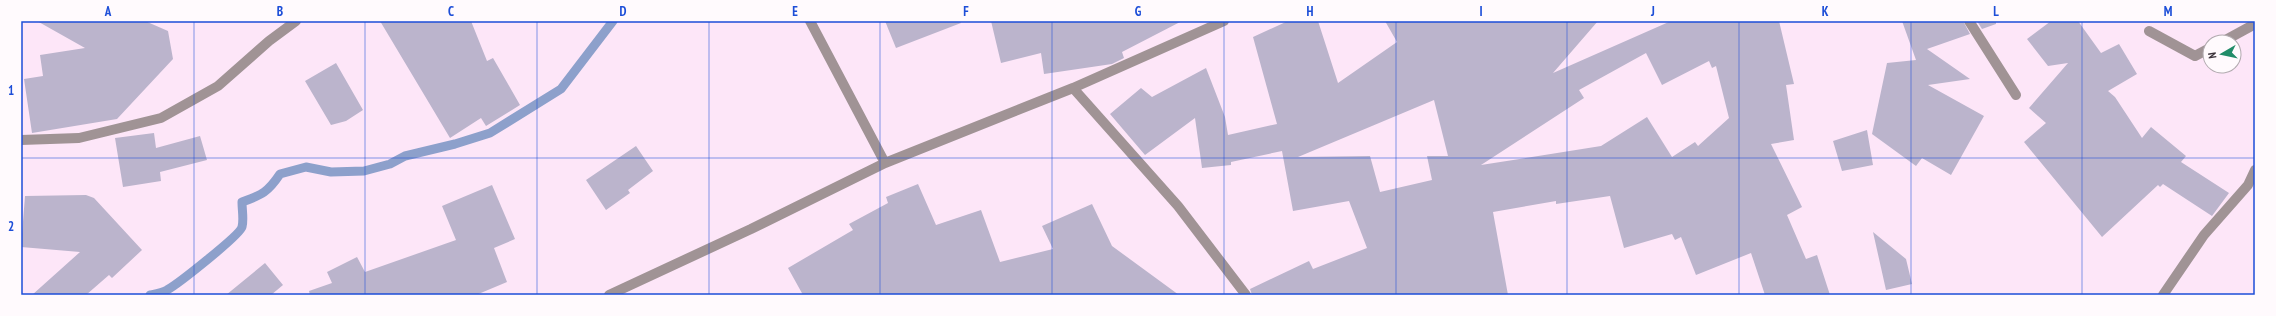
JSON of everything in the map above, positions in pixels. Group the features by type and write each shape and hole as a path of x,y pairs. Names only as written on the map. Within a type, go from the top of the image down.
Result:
{"street":[{"path":"21,140 78,138 161,118 218,86 269,41 296,21"},
{"path":"810,21 886,163"},
{"path":"609,295 751,229 886,163 1073,88 1224,21"},
{"path":"1969,21 2016,94"},
{"path":"2237,34 2255,24"},
{"path":"2149,31 2195,56 2202,52"},
{"path":"1073,88 1178,206 1246,295"},
{"path":"2163,295 2204,235 2248,185 2255,170"}],"building":[{"path":"37,21 145,21 168,31 173,59 117,119 32,133 24,79 43,76 40,55 85,48"},
{"path":"380,21 471,21 487,61 493,58 520,105 486,126 481,118 450,138"},
{"path":"885,21 960,21 961,23 896,48"},
{"path":"991,21 1182,21 1122,52 1124,58 1112,64 1044,74 1041,53 1001,63"},
{"path":"1288,21 1318,21 1338,83 1397,42 1385,21 1598,21 1553,73 1671,21 1779,21 1794,84 1786,85 1794,140 1771,144 1802,207 1787,215 1806,259 1817,255 1830,295 1765,295 1751,253 1696,275 1681,237 1675,240 1672,234 1624,248 1610,196 1556,204 1556,201 1493,212 1508,295 1252,295 1250,289 1309,261 1313,269 1367,248 1349,201 1293,211 1282,151 1231,162 1231,165 1202,168 1195,118 1145,155 1110,114 1141,88 1152,97 1206,68 1225,117 1228,135 1277,124 1253,37","holes":["1646,53 1662,85 1709,61 1712,68 1716,66 1729,118 1698,146 1695,142 1672,157 1647,117 1601,146 1481,165 1584,98 1579,90","1434,100 1448,156 1427,156 1432,180 1380,192 1370,156 1298,157"]},
{"path":"1902,21 1963,21 1970,34 1927,49 1970,79 1928,85 1984,116 1951,175 1922,158 1916,166 1872,134 1887,63 1916,60"},
{"path":"1977,21 1996,21 1996,24 1982,29"},
{"path":"2051,21 2078,21 2101,53 2119,44 2137,74 2108,91 2115,97 2142,138 2151,127 2186,156 2181,162 2229,193 2212,216 2163,184 2160,187 2158,185 2102,237 2024,142 2046,123 2029,108 2068,63 2048,66 2027,39"},
{"path":"336,63 363,110 346,121 331,125 305,81"},
{"path":"1867,130 1873,165 1842,171 1833,141"},
{"path":"154,133 156,148 200,136 207,160 160,172 161,181 123,187 115,138"},
{"path":"636,146 653,171 628,190 630,193 606,210 586,180"},
{"path":"918,184 936,225 981,210 1000,262 1053,249 1042,226 1092,204 1112,246 1179,295 803,295 788,268 853,230 849,224 888,203 886,197"},
{"path":"492,185 515,239 494,248 507,282 476,295 310,295 309,291 332,283 327,272 357,257 365,272 456,240 442,206"},
{"path":"86,195 94,198 142,250 112,278 109,275 86,295 32,295 80,252 21,247 25,196"},
{"path":"1873,232 1906,259 1912,284 1886,290"},
{"path":"265,263 283,285 271,295 226,295"}],"waterway":[{"path":"150,295 163,292 173,286 195,270 239,232 242,227 243,218 242,202 264,192 272,185 280,174 306,167 331,172 364,171 390,164 405,156 455,144 490,133 561,89 613,21"}]}
